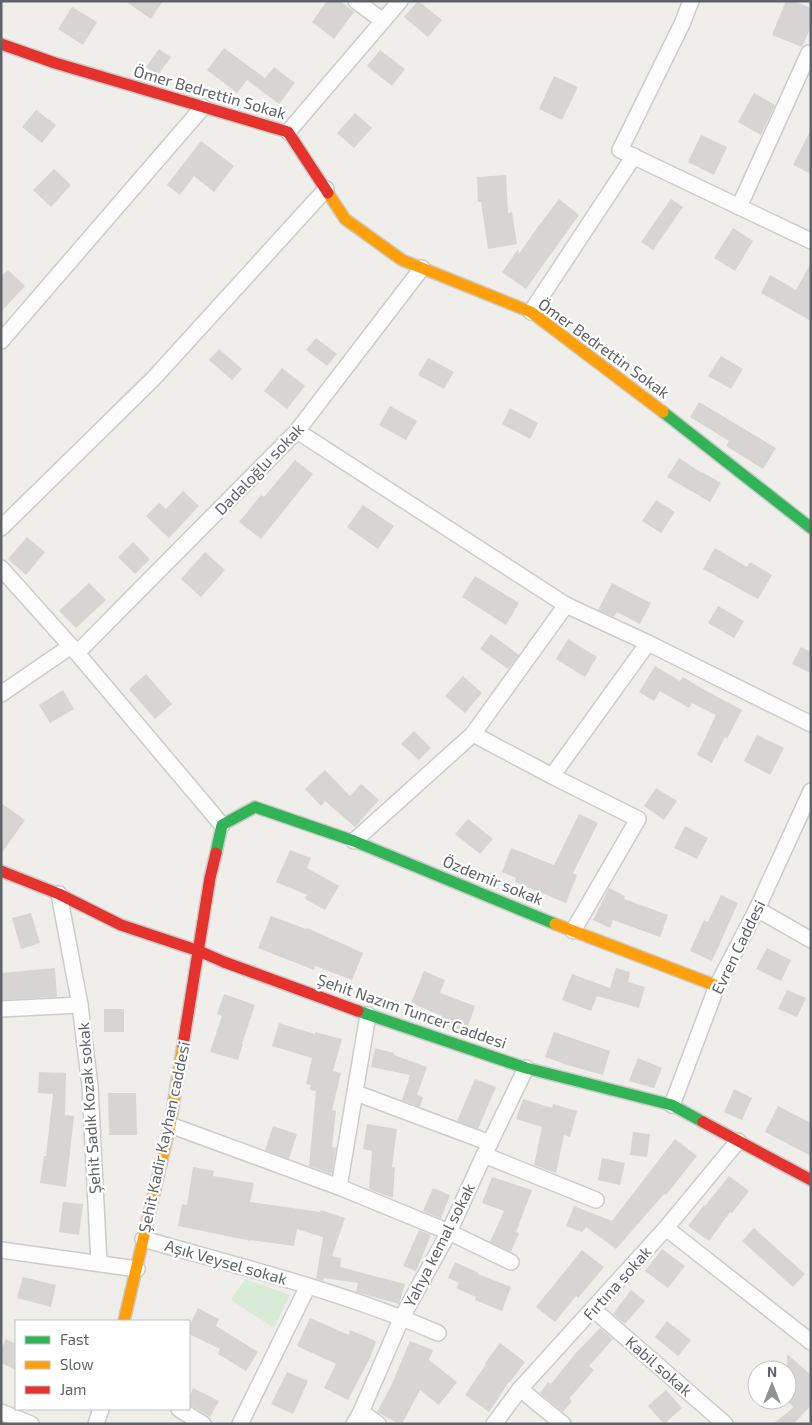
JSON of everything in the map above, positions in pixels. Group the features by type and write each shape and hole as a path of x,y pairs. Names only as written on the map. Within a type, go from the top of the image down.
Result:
{"street":[{"path":"356,1 383,21"},
{"path":"288,132 400,1"},
{"path":"691,1 682,24 620,150 811,241"},
{"name":"Ömer Bedrettin Sokak","path":"1,44 55,63 288,132 345,218 402,260 531,312 630,386 811,528"},
{"path":"739,207 809,53 811,54"},
{"path":"1,341 203,107"},
{"path":"531,312 634,156"},
{"path":"1,528 154,378 326,189"},
{"name":"Dadaloğlu sokak","path":"1,694 74,649 298,431 422,268"},
{"path":"298,431 566,605 648,643 811,724"},
{"path":"1,568 74,649 222,824"},
{"path":"354,841 473,734 566,605"},
{"path":"552,776 648,643"},
{"path":"473,734 638,819 572,930"},
{"name":"Evren Caddesi","path":"672,1105 717,986 757,909 809,800"},
{"name":"Özdemir sokak","path":"222,824 255,807 354,841 572,930 717,986"},
{"name":"Şehit Kadir Kayhan caddesi","path":"124,1320 170,1125 210,878 222,824"},
{"name":"Şehit Nazım Tuncer Caddesi","path":"1,871 59,894 121,925 199,951 368,1015 526,1068 672,1105 811,1179"},
{"name":"Şehit Sadık Kozak sokak","path":"59,894 80,1004 90,1086 99,1264"},
{"path":"757,909 811,940"},
{"path":"1,1009 80,1004"},
{"path":"339,1187 368,1015"},
{"name":"Yahya kemal sokak","path":"357,1418 402,1317 449,1232 526,1068"},
{"path":"356,1093 487,1149 596,1200"},
{"path":"170,1125 339,1187 449,1232 511,1262"},
{"name":"Fırtına sokak","path":"494,1424 520,1389 666,1228 738,1141"},
{"path":"666,1228 811,1342"},
{"name":"Aşık Veysel sokak","path":"144,1239 308,1286 402,1317 438,1334"},
{"path":"1,1250 136,1268"},
{"path":"240,1424 308,1286"},
{"name":"Kabil sokak","path":"593,1309 725,1424"},
{"path":"520,1389 563,1424"},
{"path":"96,1424 101,1410"},
{"path":"181,1410 203,1424"},
{"path":"1,1412 31,1424"},
{"path":"357,1418 378,1424"}],"green space":[{"path":"245,1279 290,1295 274,1328 231,1300"}],"building":[{"path":"125,1 163,1 151,19"},
{"path":"327,1 340,1 354,12 334,39 312,22"},
{"path":"418,1 442,20 428,37 404,17"},
{"path":"786,1 794,1 811,8 811,27 802,47 772,35"},
{"path":"72,7 97,22 83,45 58,29"},
{"path":"224,48 265,78 274,67 295,83 279,104 247,80 237,93 207,70"},
{"path":"159,49 171,57 158,75 146,67"},
{"path":"380,50 405,69 392,86 367,66"},
{"path":"554,76 578,87 562,120 539,109"},
{"path":"754,93 775,105 761,135 738,122"},
{"path":"36,110 56,125 42,143 22,127"},
{"path":"355,113 372,128 354,148 337,133"},
{"path":"811,129 811,174 793,165"},
{"path":"701,135 727,147 714,175 688,162"},
{"path":"201,141 234,166 214,192 194,176 180,195 167,185"},
{"path":"54,169 71,185 51,207 33,190"},
{"path":"506,175 508,213 512,212 517,244 488,249 481,202 478,202 477,177"},
{"path":"559,199 579,215 526,289 502,272 518,249 519,254"},
{"path":"671,199 683,207 653,250 641,242"},
{"path":"733,228 753,241 735,271 714,258"},
{"path":"811,263 811,321 761,293 770,275 796,290"},
{"path":"8,270 25,286 1,312 1,276"},
{"path":"316,338 337,354 327,366 306,350"},
{"path":"219,349 242,369 232,380 209,360"},
{"path":"721,356 743,369 731,389 708,376"},
{"path":"428,358 454,372 444,389 418,375"},
{"path":"282,368 305,386 287,409 264,391"},
{"path":"699,402 776,448 763,469 726,446 729,441 690,417"},
{"path":"390,406 417,421 406,440 379,425"},
{"path":"510,408 538,423 530,439 502,424"},
{"path":"679,458 721,483 710,502 667,477"},
{"path":"295,460 313,474 261,539 239,522 261,495 264,497"},
{"path":"183,491 199,506 169,538 146,516 159,503 166,509"},
{"path":"656,500 675,512 661,533 642,521"},
{"path":"363,505 394,526 378,549 347,527"},
{"path":"27,537 45,552 26,575 8,559"},
{"path":"133,542 150,559 135,574 118,557"},
{"path":"715,548 747,567 750,562 772,575 758,599 703,569"},
{"path":"205,552 225,570 201,597 181,579"},
{"path":"475,576 519,603 506,625 462,597"},
{"path":"89,583 106,600 76,628 59,611"},
{"path":"612,583 651,603 640,624 617,612 614,617 598,610"},
{"path":"718,606 744,621 734,638 708,623"},
{"path":"491,634 519,655 508,669 480,649"},
{"path":"568,639 597,657 585,677 556,659"},
{"path":"801,647 811,652 811,673 792,664"},
{"path":"655,666 680,681 683,677 742,710 712,763 697,755 716,715 692,703 689,708 660,691 654,701 639,692"},
{"path":"146,674 172,704 155,719 129,689"},
{"path":"463,676 482,693 465,713 445,696"},
{"path":"63,690 74,709 50,723 39,705"},
{"path":"414,731 431,748 419,760 401,744"},
{"path":"757,735 784,748 770,775 744,761"},
{"path":"325,770 350,796 361,784 379,800 355,827 325,801 321,806 305,789"},
{"path":"656,788 677,801 664,820 644,806"},
{"path":"1,803 25,820 1,854"},
{"path":"579,814 598,823 573,873 577,875 566,903 515,882 516,878 502,872 511,848 554,865"},
{"path":"468,819 493,839 480,854 455,834"},
{"path":"685,826 708,838 697,859 674,848"},
{"path":"290,850 311,858 307,868 339,886 325,910 305,899 307,895 276,882"},
{"path":"609,888 625,896 624,899 668,915 660,937 613,920 610,928 593,920"},
{"path":"721,895 738,903 712,961 690,951 704,920 708,922"},
{"path":"31,913 40,943 21,949 12,918"},
{"path":"271,916 307,928 363,953 352,980 315,966 314,970 258,948"},
{"path":"767,948 791,960 781,981 756,969"},
{"path":"55,968 57,997 1,1000 1,973"},
{"path":"616,968 630,972 628,982 645,987 639,1008 597,996 591,1011 562,1000 572,974 610,988"},
{"path":"424,971 445,980 440,993 475,1006 466,1032 439,1023 442,1016 411,1003"},
{"path":"787,990 806,998 797,1017 778,1009"},
{"path":"224,994 255,1005 238,1060 210,1052 222,1016 217,1014"},
{"path":"104,1009 124,1009 124,1032 104,1032"},
{"path":"279,1023 315,1034 315,1032 342,1039 333,1071 341,1073 332,1110 336,1111 332,1147 336,1148 332,1174 309,1166 316,1091 310,1090 311,1085 306,1084 312,1058 272,1046"},
{"path":"554,1032 610,1051 603,1075 545,1057"},
{"path":"375,1048 394,1053 394,1055 427,1067 417,1095 423,1097 420,1107 402,1100 410,1075 371,1067"},
{"path":"638,1058 662,1068 654,1088 629,1081"},
{"path":"39,1072 66,1073 65,1115 74,1116 66,1187 40,1183 44,1156 46,1156 53,1094 38,1093"},
{"path":"475,1079 496,1087 478,1129 457,1121"},
{"path":"734,1089 752,1098 742,1120 724,1112"},
{"path":"108,1093 136,1093 137,1135 109,1135"},
{"path":"523,1099 552,1108 553,1104 577,1111 570,1137 564,1135 556,1173 534,1165 542,1127 516,1119"},
{"path":"778,1106 811,1123 811,1156 765,1132"},
{"path":"367,1124 397,1129 392,1167 395,1168 393,1198 369,1189 372,1151 363,1149"},
{"path":"273,1126 297,1134 289,1159 265,1150"},
{"path":"633,1132 650,1134 647,1157 630,1155"},
{"path":"675,1139 697,1156 666,1195 664,1194 616,1249 586,1227 582,1232 566,1226 574,1206 612,1221"},
{"path":"602,1158 625,1163 620,1185 598,1180"},
{"path":"193,1167 214,1171 213,1176 254,1183 250,1202 320,1212 321,1210 345,1218 332,1256 341,1258 340,1267 405,1284 399,1304 356,1292 358,1283 324,1278 323,1281 316,1279 323,1237 297,1229 294,1246 251,1241 178,1226 182,1204 187,1205"},
{"path":"729,1176 749,1191 732,1213 730,1212 709,1241 688,1226"},
{"path":"492,1177 532,1190 516,1232 519,1233 511,1252 490,1242 504,1211 482,1203"},
{"path":"433,1188 450,1195 441,1219 423,1211"},
{"path":"63,1202 83,1204 79,1235 59,1232"},
{"path":"754,1228 805,1274 793,1287 742,1241"},
{"path":"419,1230 431,1235 416,1271 403,1266"},
{"path":"662,1249 685,1266 668,1288 645,1271"},
{"path":"582,1250 604,1267 578,1298 576,1296 555,1322 536,1307"},
{"path":"455,1262 478,1274 511,1287 502,1311 475,1300 476,1297 456,1288 459,1283 448,1278"},
{"path":"23,1277 56,1285 51,1307 17,1298"},
{"path":"631,1290 645,1301 625,1324 613,1314"},
{"path":"198,1308 219,1319 216,1326 258,1352 246,1371 218,1354 220,1349 190,1334 190,1325"},
{"path":"310,1318 349,1335 350,1330 376,1341 370,1358 348,1400 324,1388 336,1364 297,1346"},
{"path":"667,1321 691,1340 678,1356 655,1337"},
{"path":"600,1328 613,1339 589,1366 594,1370 569,1399 572,1401 563,1412 540,1393 548,1382 551,1384 575,1354"},
{"path":"6,1339 15,1344 15,1370 1,1363 1,1349"},
{"path":"410,1341 433,1350 429,1360 457,1382 439,1405 420,1390 402,1424 399,1424 377,1412 391,1386"},
{"path":"500,1343 525,1362 489,1412 465,1395"},
{"path":"787,1354 794,1360 787,1360"},
{"path":"797,1363 811,1375 811,1405 794,1424 773,1424 790,1410 797,1410"},
{"path":"287,1372 308,1381 293,1414 271,1404"},
{"path":"193,1388 219,1401 210,1417 190,1405 190,1396"},
{"path":"666,1390 682,1408 664,1424 648,1406"}],"traffic: fast":[{"path":"663,412 811,528"},
{"path":"216,853 222,825 255,807 354,841 555,924"},
{"path":"358,1011 526,1068 672,1105 703,1122"}],"traffic: slow":[{"path":"328,193 345,219 402,260 531,312 663,412"},
{"path":"555,924 717,986"},
{"path":"124,1320 170,1125 183,1045"}],"traffic: jam":[{"path":"1,44 55,63 288,132 328,193"},
{"path":"183,1045 210,878 216,853"},
{"path":"1,871 59,894 121,925 199,951 358,1011"},
{"path":"703,1122 811,1180"}]}
